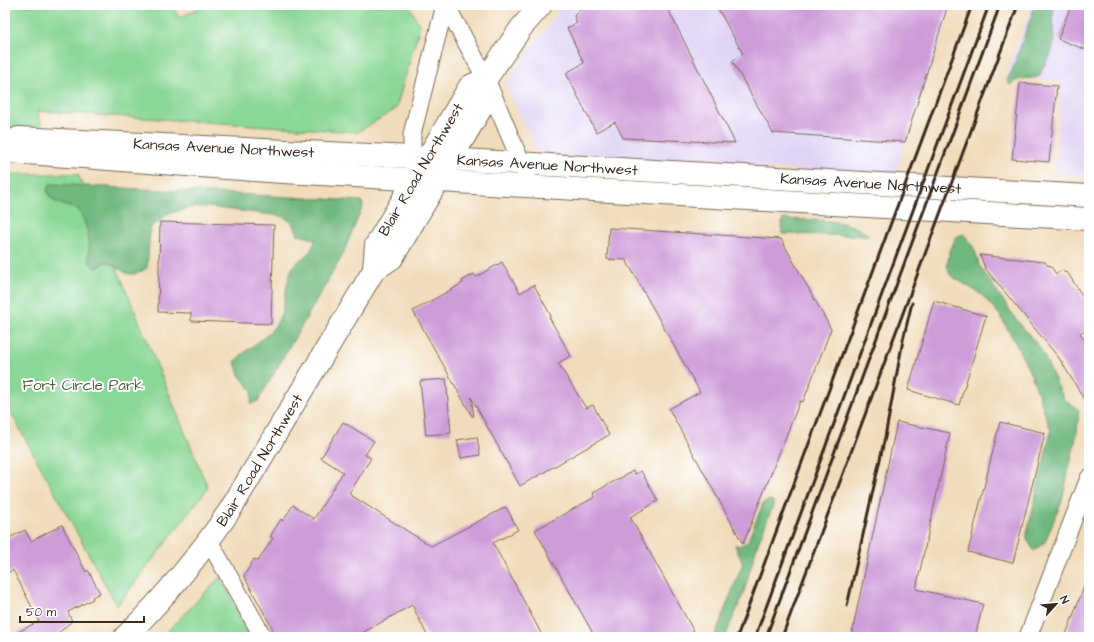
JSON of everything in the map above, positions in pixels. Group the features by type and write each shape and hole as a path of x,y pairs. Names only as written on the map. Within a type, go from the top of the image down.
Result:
{"street":[{"path":"445,5 486,79 531,186"},
{"path":"419,158 412,134 445,5"},
{"name":"Blair Road Northwest","path":"374,270 376,245 416,178 419,158 470,86 486,79 521,28 541,5"},
{"name":"Blair Road Northwest","path":"125,637 174,585 209,541 259,463 374,270 392,258 439,180 486,100 486,79"},
{"name":"Kansas Avenue Northwest","path":"5,137 522,163 1089,196"},
{"name":"Kansas Avenue Northwest","path":"5,152 305,173 416,178 1089,219"},
{"path":"1028,637 1084,503 1089,478"},
{"path":"209,541 262,637"}],"shaded area":[{"path":"563,5 952,5 894,176 539,154 505,85"},
{"path":"1032,5 1089,5 1089,176 1055,174 1061,81 1006,76"}],"green space":[{"path":"5,5 172,5 179,18 204,5 409,5 420,26 396,109 358,132 37,111 43,130 5,127"},
{"path":"1035,5 1055,5 1053,12 1054,42 1052,52 1040,76 1017,80 1010,85 1007,80 1012,71"},
{"name":"Fort Circle Park","path":"5,174 78,174 208,488 117,606 5,402"},
{"path":"51,184 362,201 363,206 340,260 258,401 251,404 252,391 239,375 235,362 274,328 283,308 290,272 293,267 309,252 315,239 298,235 293,223 282,216 207,207 191,207 168,214 160,222 152,225 147,268 134,274 129,274 106,262 97,268 93,267 90,261 89,240 80,212 78,209 59,204 51,198 47,189"},
{"path":"783,219 840,222 850,225 869,236 783,234 781,227"},
{"path":"963,234 974,248 979,265 1016,319 1040,348 1064,399 1079,410 1077,433 1062,500 1045,542 1034,551 1027,539 1027,533 1051,431 1033,379 999,314 982,295 950,275 947,265 950,251 956,237"},
{"path":"769,500 773,501 773,506 757,546 743,595 725,637 714,637 743,563 735,544 738,546 747,543 763,503"},
{"path":"220,577 254,637 162,637"}],"building":[{"path":"584,5 666,5 735,143 623,138 615,122 596,132 566,73 584,63 567,28 577,23 574,16"},
{"path":"716,5 948,5 905,142 773,133 732,61 743,54"},
{"path":"1071,5 1089,5 1089,51 1058,39"},
{"path":"1020,83 1057,86 1049,162 1012,159"},
{"path":"160,222 274,225 271,324 191,321 191,313 158,312"},
{"path":"609,228 781,239 831,329 803,402 800,401 743,544 669,409 700,392 626,260 607,259"},
{"path":"980,255 1045,262 1048,266 1050,265 1056,274 1062,270 1065,273 1067,272 1089,306 1089,327 1080,333 1089,347 1089,407 1059,358 985,268"},
{"path":"502,262 520,293 534,285 551,316 549,317 571,356 558,363 586,408 593,405 609,435 520,486 471,397 474,416 472,416 413,311 463,283 462,281 474,274 476,277"},
{"path":"934,301 986,316 959,405 908,390"},
{"path":"446,379 451,433 426,435 420,381"},
{"path":"343,422 374,441 365,455 371,458 349,494 431,546 506,507 518,530 493,543 543,637 428,637 412,605 355,637 277,637 244,576 254,559 258,561 273,538 270,537 281,519 283,521 293,505 314,519 343,472 321,458"},
{"path":"897,422 950,433 916,589 983,604 975,637 851,637"},
{"path":"1000,422 1045,433 1013,563 968,552"},
{"path":"477,437 480,455 461,458 457,440"},
{"path":"633,471 635,474 641,471 658,501 630,517 697,637 595,637 535,530 595,497 593,493"},
{"path":"62,525 86,572 88,570 100,593 92,597 93,599 68,612 72,621 54,637 9,637 39,621 13,570 5,574 5,540 25,530 31,541"},
{"path":"1088,576 1089,637 1065,637"}],"railway":[{"path":"737,637 972,5"},
{"path":"755,637 989,5"},
{"path":"766,637 1000,5"},
{"path":"782,637 1018,5"},
{"path":"847,606 885,437 903,340 912,303"}]}
